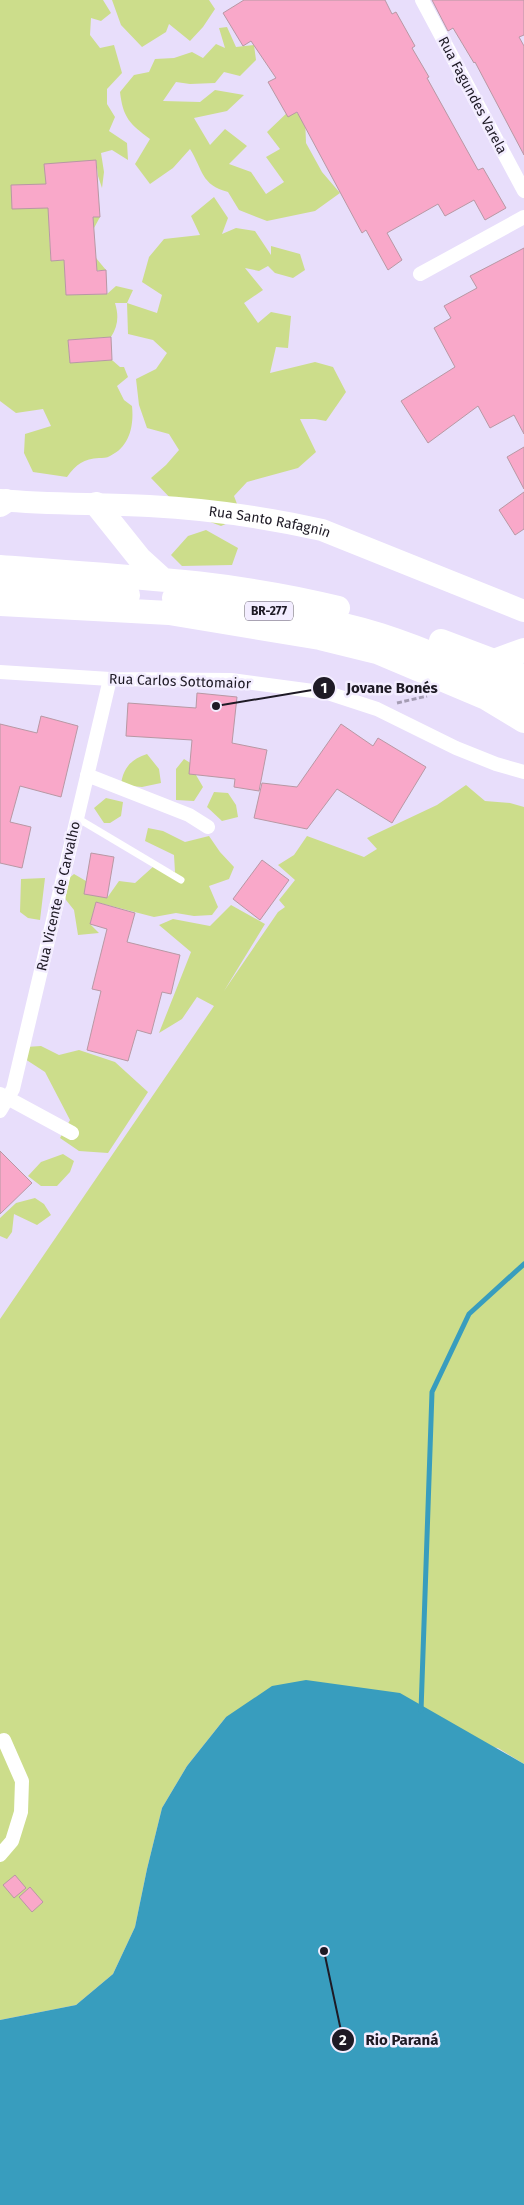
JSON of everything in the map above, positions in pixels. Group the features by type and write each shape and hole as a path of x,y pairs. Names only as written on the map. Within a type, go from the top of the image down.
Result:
{"highway":[{"path":"96,504 140,559 162,579"},
{"name":"BR-277","path":"0,567 162,579 254,590 336,607 388,620 494,661 524,677"},
{"name":"BR-277","path":"0,585 170,598 257,609 326,621 380,635 441,657 524,696"},
{"path":"0,604 170,614 320,638 377,652 486,698 524,721"},
{"path":"494,661 524,650"}],"main road":[{"name":"Rua Santo Rafagnin","path":"2,502 96,504 244,514 322,530 485,593 524,611"}],"street":[{"name":"Rua Fagundes Varela","path":"422,0 524,191"},
{"path":"420,274 524,217"},
{"name":"Rua Carlos Sottomaior","path":"0,672 110,679 231,680 328,693 377,709 456,748 496,764 524,772"},
{"name":"Rua Vicente de Carvalho","path":"0,1111 4,1097 15,1079 110,679"},
{"path":"87,775 188,815 208,827"},
{"path":"4,1097 72,1132"},
{"path":"0,1855 12,1841 21,1812 22,1782 4,1740"}],"lane":[{"path":"77,818 181,880"}],"path":[{"path":"377,709 413,698 440,694 460,688"}],"green space":[{"path":"0,0 103,0 111,13 101,21 91,18 90,35 100,48 114,45 122,73 107,89 107,104 115,117 109,131 127,143 128,160 112,150 101,153 104,172 102,188 96,160 62,218 100,217 94,228 49,230 51,261 96,258 106,270 65,271 66,295 107,294 116,286 133,290 127,303 115,303 117,321 111,337 68,340 70,363 112,360 120,367 124,367 128,377 117,386 124,400 132,406 132,421 129,435 117,452 107,457 85,461 77,466 67,477 33,472 24,453 25,434 51,426 43,409 16,413 0,401"},
{"path":"112,0 209,0 215,9 203,27 190,41 169,24 166,32 142,47 121,25"},
{"path":"227,27 236,47 254,45 256,60 240,76 224,72 215,83 190,84 176,82 163,101 200,102 215,90 244,95 227,111 194,118 210,145 225,129 247,146 229,164 251,172 266,194 284,182 266,157 280,149 267,132 290,110 305,117 306,143 322,172 340,193 315,211 267,221 239,210 228,192 219,189 208,181 190,149 173,168 150,184 135,164 150,139 129,120 123,108 120,92 134,75 149,72 155,59 174,58 192,52 203,58 216,44 225,48 219,28"},
{"path":"214,197 228,218 222,234 236,228 255,231 271,255 271,246 300,254 305,270 293,278 275,273 268,266 259,271 245,268 263,290 244,303 258,323 271,312 291,316 288,348 276,347 270,373 315,362 333,367 346,392 326,421 300,419 316,452 298,468 247,482 234,496 242,517 221,526 189,514 176,504 151,478 179,450 169,434 147,428 139,405 136,379 156,369 167,353 153,340 128,334 127,303 157,313 162,295 142,282 149,257 164,239 200,235 191,216"},
{"path":"206,530 238,548 232,565 182,566 171,555 188,536"},
{"path":"147,754 159,769 161,783 142,787 121,785 129,765"},
{"path":"184,759 197,767 196,775 203,787 194,801 176,800 176,769"},
{"path":"466,785 485,801 510,803 524,807 524,1764 498,1748 226,1717 187,1766 162,1808 135,1927 113,1974 76,2005 0,2020 0,1319 214,1006 197,997 182,1019 159,1033 191,952 159,925 173,919 210,926 231,905 265,924 224,991 278,912 285,907 279,900 295,880 278,865 294,855 307,836 364,857 377,849 367,838 437,805"},
{"path":"214,792 228,793 236,805 238,817 222,821 207,807"},
{"path":"106,798 123,802 121,816 110,823 104,823 94,808"},
{"path":"148,828 163,831 185,842 209,836 234,867 229,879 209,886 218,907 212,915 194,916 176,913 154,917 96,902 90,924 99,933 78,935 74,910 66,900 62,884 74,874 107,898 119,881 135,883 155,865 175,872 174,855 145,841"},
{"path":"45,878 40,920 28,918 20,912 21,879"},
{"path":"41,1046 59,1055 79,1050 115,1062 148,1092 108,1153 79,1151 60,1138 70,1120 45,1072 25,1059 26,1047"},
{"path":"63,1154 74,1161 70,1172 57,1186 41,1186 28,1176 41,1162"},
{"path":"35,1198 44,1204 51,1215 37,1225 14,1214 12,1232 7,1239 0,1236 0,1218 16,1203"}],"water":[{"path":"306,1680 400,1693 524,1764 524,2205 0,2205 0,2020 76,2005 113,1974 135,1927 162,1808 187,1766 226,1717 272,1686"}],"building":[{"path":"244,0 385,0 392,14 396,12 415,46 412,48 429,77 427,78 478,170 483,168 506,208 485,220 474,200 445,216 438,204 387,233 402,260 388,270 366,230 362,233 297,112 288,117 268,82 276,78 251,41 243,46 223,13"},
{"path":"432,0 524,0 524,35 519,37 524,46 524,155 475,62 453,28 448,31"},
{"path":"96,160 100,217 93,217 97,271 106,270 107,294 66,295 64,260 51,261 48,208 12,209 11,185 46,184 44,164"},
{"path":"524,248 524,434 514,415 490,428 478,406 428,443 401,401 455,367 434,328 451,318 444,306 477,288 470,276"},
{"path":"111,337 112,360 70,363 68,340"},
{"path":"524,447 524,489 507,457"},
{"path":"524,492 524,529 515,535 499,510"},
{"path":"197,693 237,697 232,743 267,750 259,791 234,787 235,779 189,774 192,740 126,736 128,703 196,708"},
{"path":"41,716 78,726 61,797 20,786 10,822 31,827 22,868 0,863 0,724 37,733"},
{"path":"341,724 373,746 378,738 426,767 392,823 337,789 307,829 254,818 262,783 297,787"},
{"path":"91,853 114,857 107,898 84,894"},
{"path":"262,860 289,880 260,920 233,899"},
{"path":"96,902 135,913 127,942 180,955 171,994 162,992 151,1034 137,1030 128,1061 87,1050 101,991 92,989 107,929 90,924"},
{"path":"0,1151 32,1183 0,1214"},
{"path":"15,1875 26,1888 14,1898 3,1885"},
{"path":"30,1887 43,1902 32,1912 19,1897"}],"waterway":[{"path":"421,1711 432,1392 469,1314 524,1264"}],"place":[{"name":"Jovane Bonés","path":"216,706"},
{"name":"Rio Paraná","path":"324,1951"}]}
